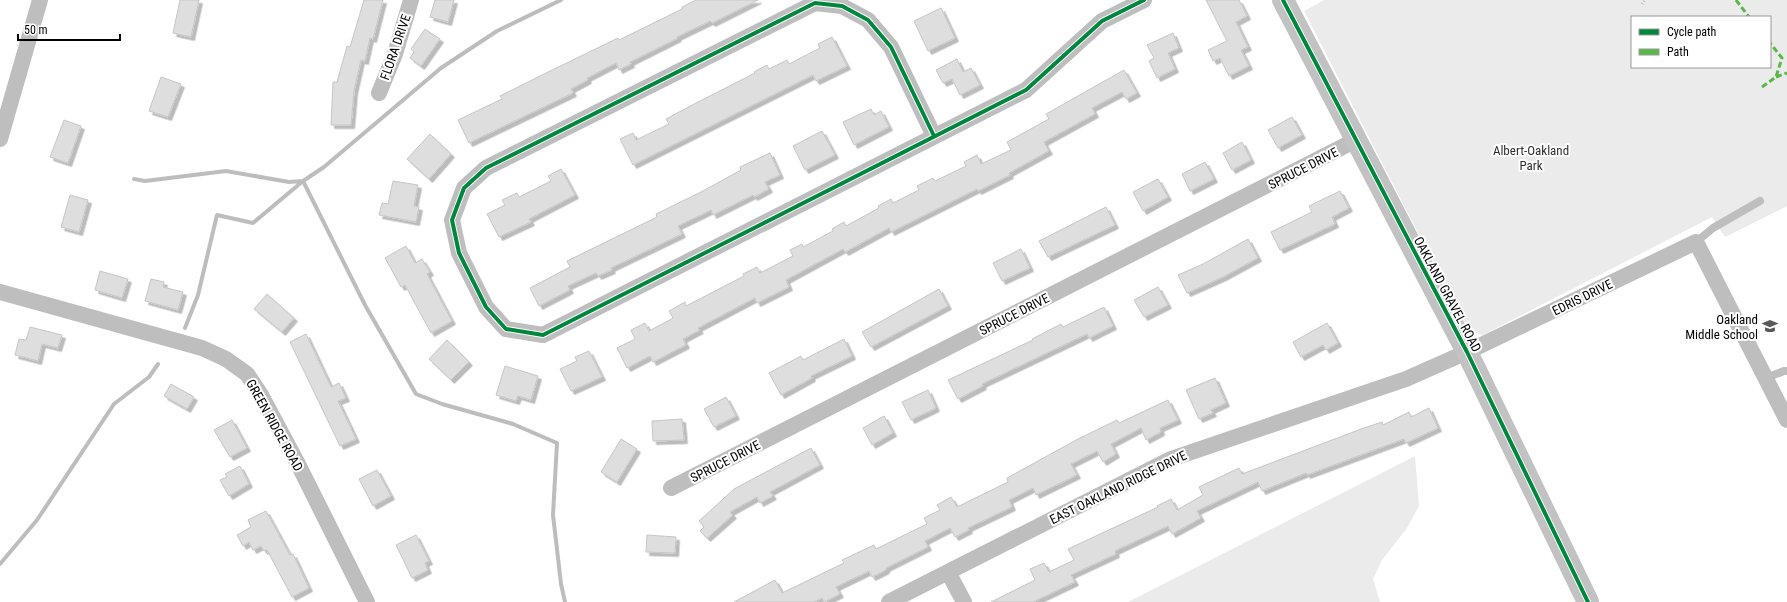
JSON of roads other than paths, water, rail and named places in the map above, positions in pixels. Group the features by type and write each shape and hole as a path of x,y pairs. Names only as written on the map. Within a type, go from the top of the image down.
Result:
{"street":[{"path":"0,139 40,0"},
{"name":"FLORA DRIVE","path":"379,93 395,54 411,0"},
{"path":"934,136 891,47 868,20 842,6 815,3 486,168 464,188 452,220 459,253 486,307 506,329 543,335 1026,90 1102,21 1144,0"},
{"name":"OAKLAND GRAVEL ROAD","path":"1283,0 1467,352 1588,602"},
{"name":"SPRUCE DRIVE","path":"671,488 1356,140"},
{"path":"1696,242 1787,420"},
{"name":"EDRIS DRIVE","path":"1467,352 1696,242"},
{"name":"GREEN RIDGE ROAD","path":"0,292 202,348 226,359 247,374 261,395 298,464 367,602"},
{"name":"EAST OAKLAND RIDGE DRIVE","path":"890,602 1171,459 1406,379 1467,352"},
{"path":"948,572 964,602"}],"lane":[{"path":"1696,242 1713,228 1760,201"},
{"path":"1766,378 1787,371"}],"waterway":[{"path":"134,179 145,181 226,171 289,182 303,181 324,167 441,68 497,31 561,0"},
{"path":"185,328 198,295 217,215 253,223 303,181 365,305 416,394 442,404 513,424 557,443 553,515 561,584 565,602"},
{"path":"0,564 37,520 114,404 149,377 158,364"}],"place":[{"name":"Oakland Middle School","path":"1770,326"}],"park label":[{"name":"Albert-Oakland Park","path":"1531,158"}]}
